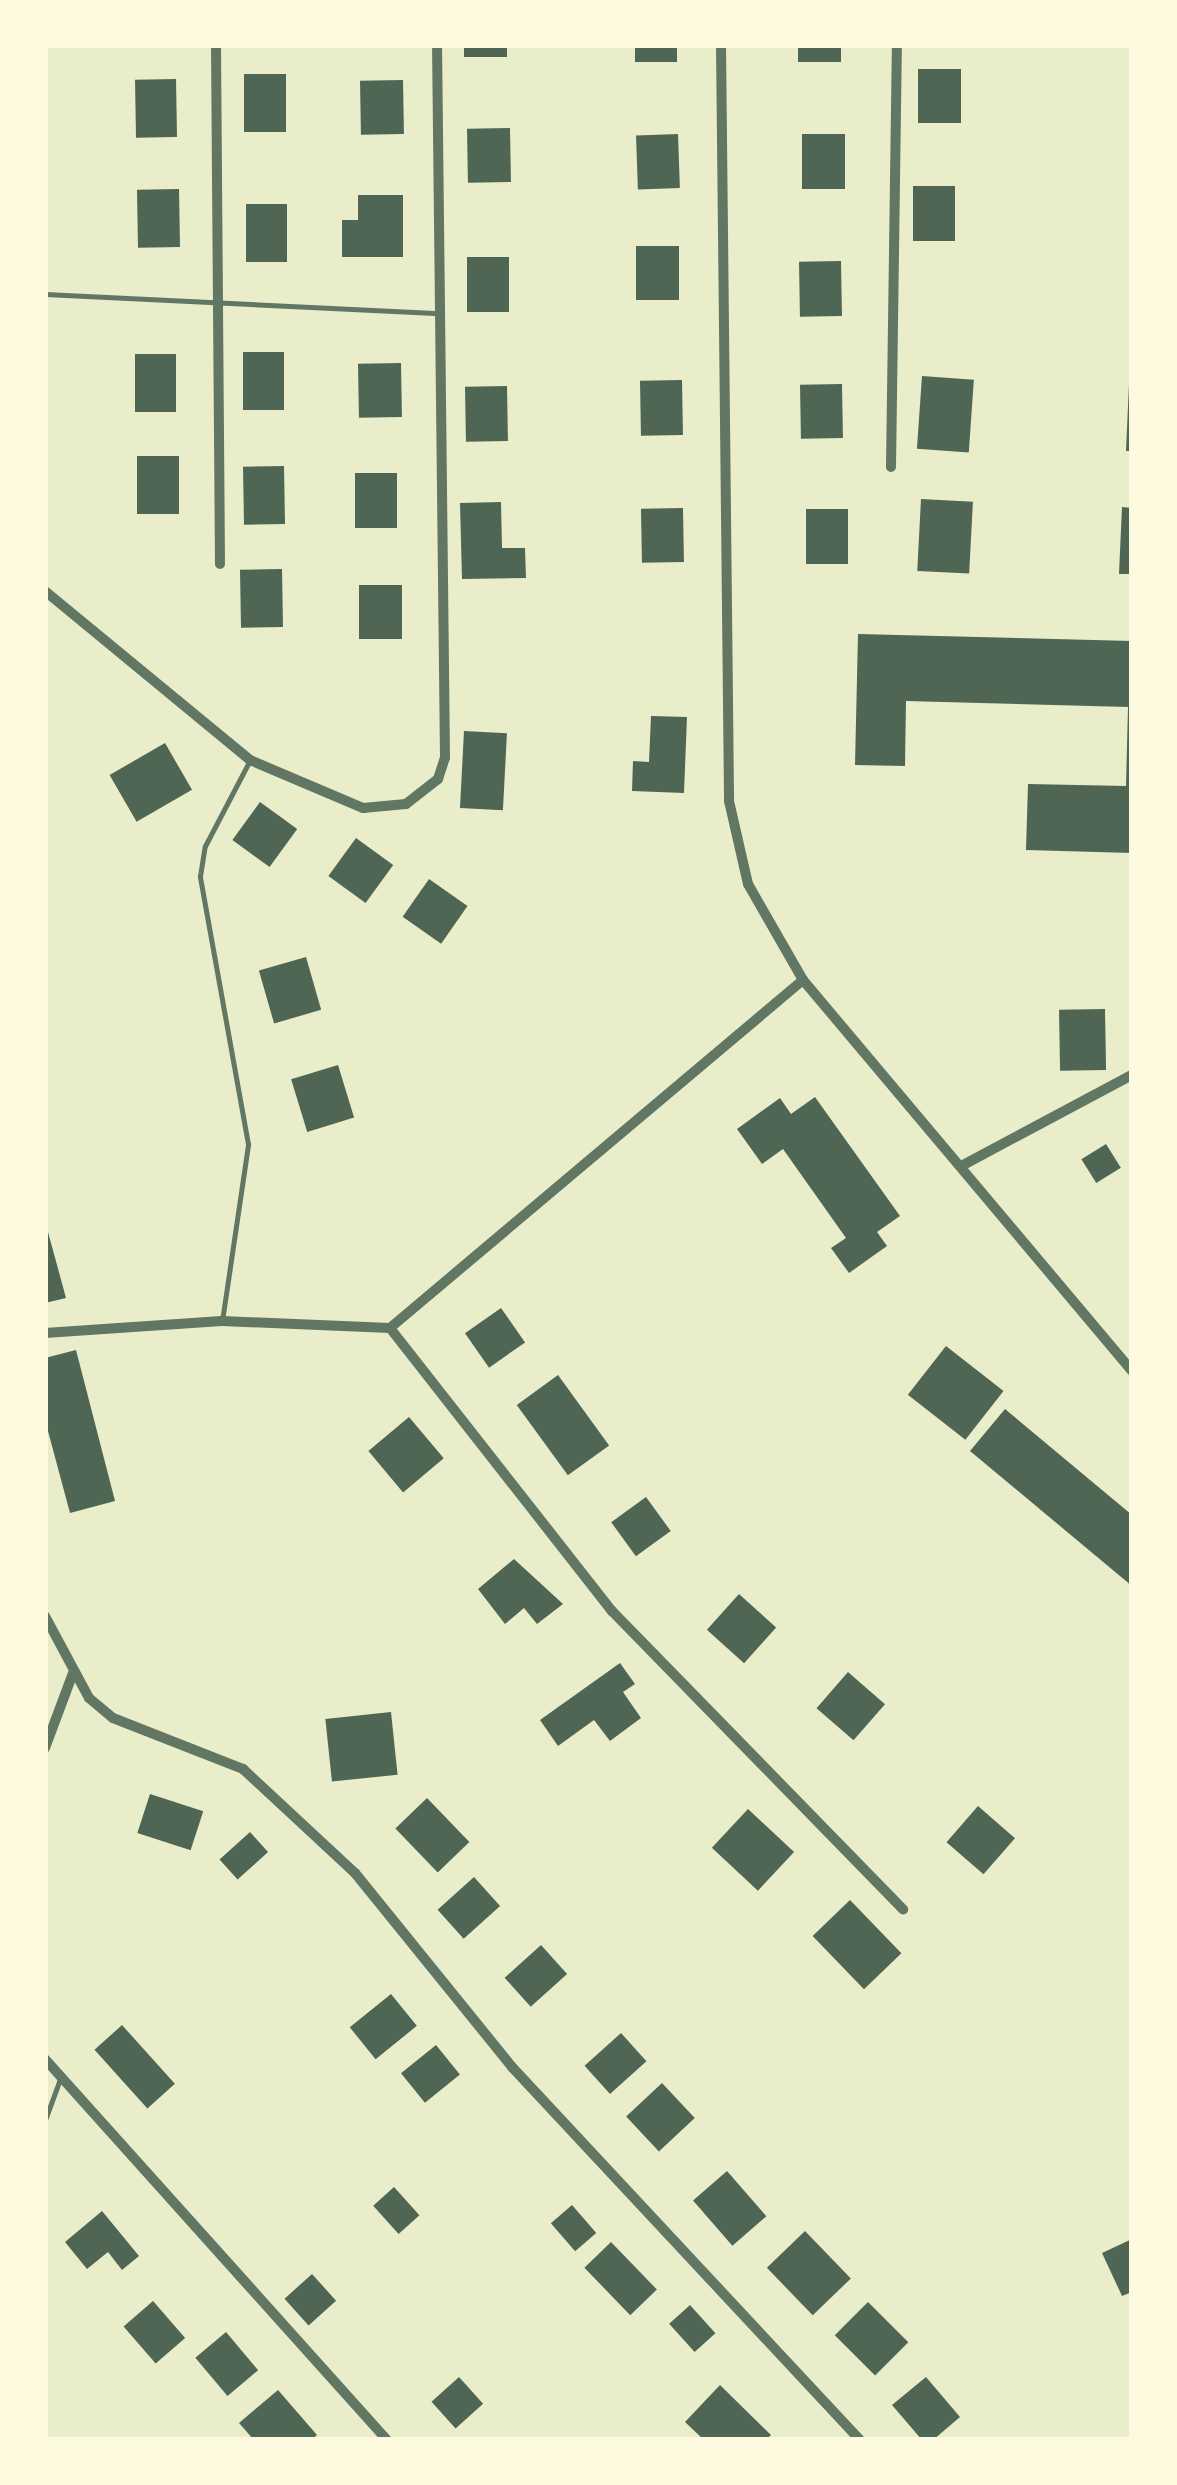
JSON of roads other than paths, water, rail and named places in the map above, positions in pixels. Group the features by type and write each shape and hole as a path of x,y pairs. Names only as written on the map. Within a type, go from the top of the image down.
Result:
{"street":[{"path":"216,45 220,564"},
{"path":"45,591 250,760 363,808 426,794 445,758 434,314 436,45"},
{"path":"721,45 729,801 761,917 803,980 964,1164 1132,1371"},
{"path":"891,467 896,45"},
{"path":"45,1333 222,1320 390,1328 803,980"},
{"path":"964,1164 1132,1075"},
{"path":"390,1328 612,1611 903,1909"},
{"path":"45,1616 73,1673 113,1718 242,1768 355,1873 512,2067 860,2440"},
{"path":"45,1748 73,1673"},
{"path":"45,2058 387,2440"}],"lane":[{"path":"45,294 434,314"},
{"path":"222,1320 248,1144 200,876 205,846 250,760"},
{"path":"45,2120 60,2078"}]}
